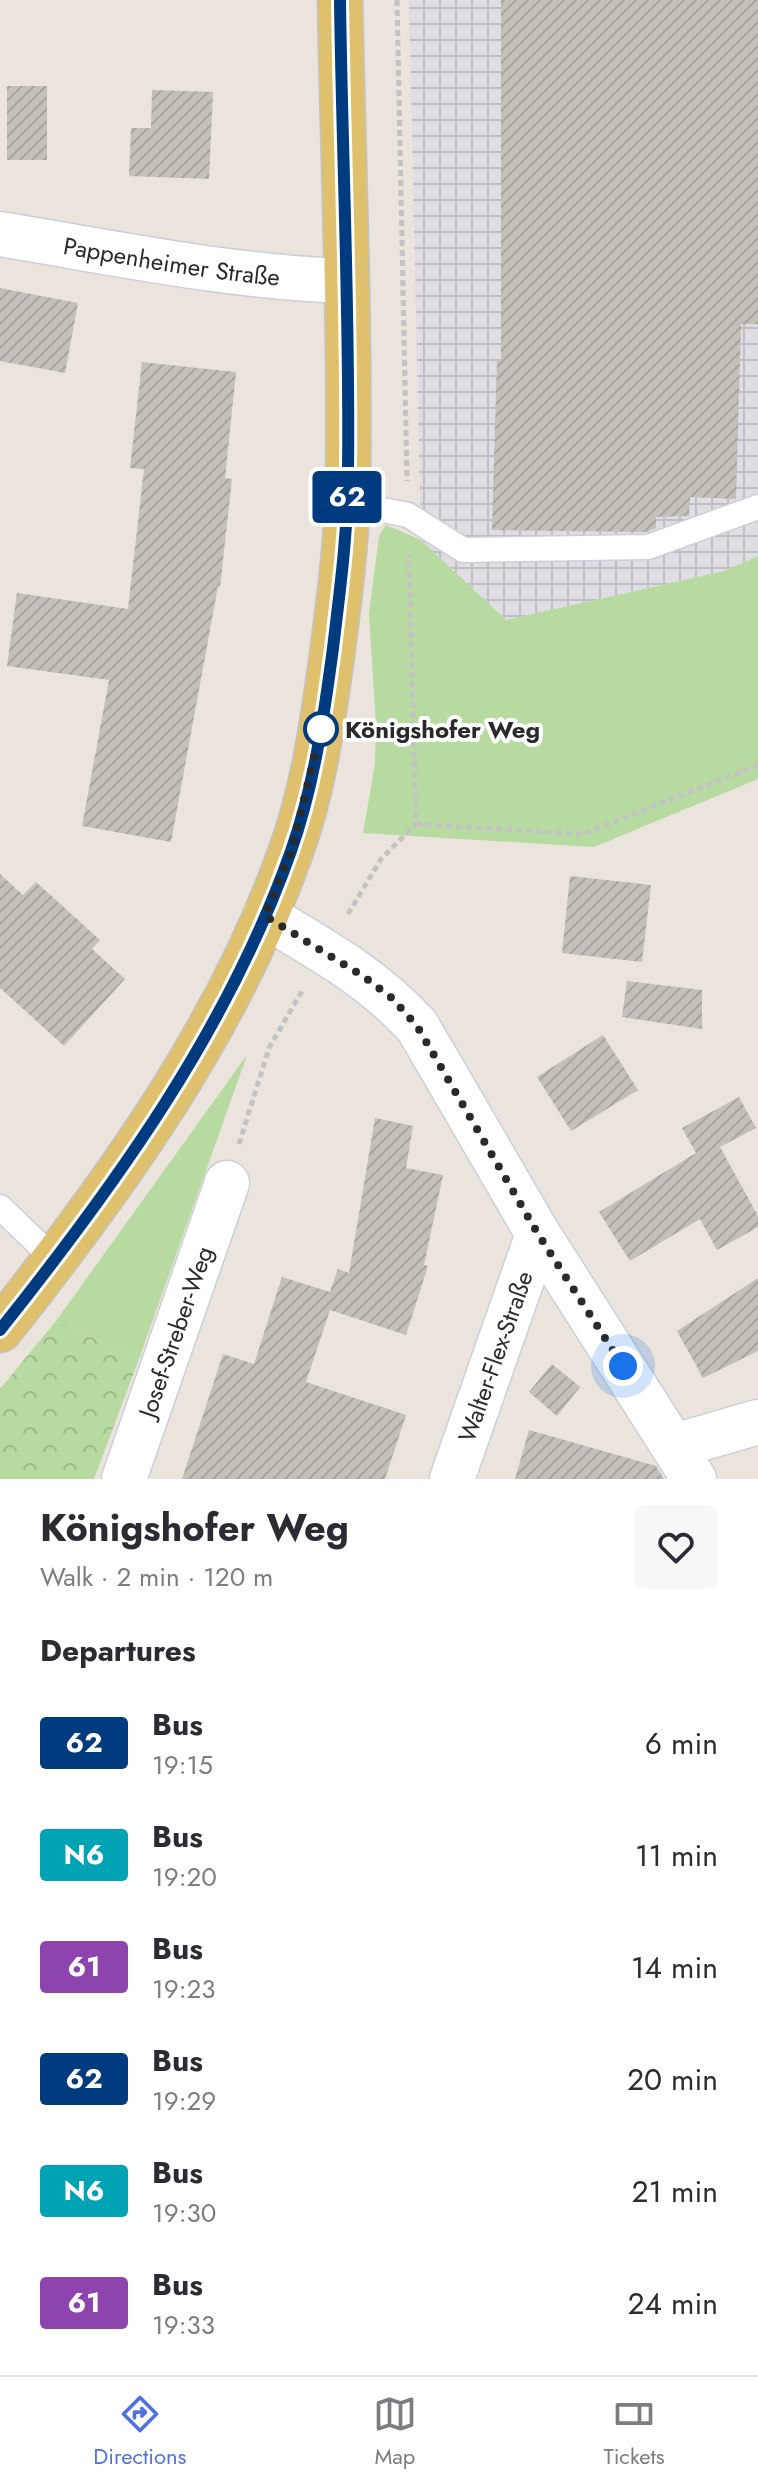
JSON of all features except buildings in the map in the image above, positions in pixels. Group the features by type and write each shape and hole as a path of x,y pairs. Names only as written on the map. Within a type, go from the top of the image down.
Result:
{"main road":[{"path":"0,1330 55,1260 176,1089 200,1049 265,916 292,849 319,740 340,595 347,503 340,0"}],"street":[{"name":"Pappenheimer Straße","path":"0,234 241,274 345,281"},
{"path":"265,916 363,976 392,998 417,1026 538,1234 684,1462 758,1422"},
{"name":"Josef-Streber-Weg","path":"124,1479 227,1183"},
{"name":"Walter-Flex-Straße","path":"452,1479 538,1234"}],"lane":[{"path":"347,503 408,515 463,550 648,547 758,507"},
{"path":"0,1207 55,1260"}],"path":[{"path":"416,824 583,834 758,765"}],"shaded area":[{"path":"409,0 758,0 758,556 724,571 506,620 421,540"}],"green space":[{"path":"386,525 421,540 506,620 724,571 758,556 758,779 594,847 363,833 375,764 376,724 369,614 379,536"},
{"path":"247,1055 139,1359 56,1321"},
{"path":"56,1321 139,1359 94,1479 0,1479 0,1389"}],"bus line":[{"name":"62","path":"0,1330 143,1139 200,1049 265,916 303,812 319,740 340,595 348,473 340,0"}],"place":[{"name":"Königshofer Weg","path":"321,729"}],"route":[{"path":"321,729 292,849 265,916 363,976 392,998 417,1026 538,1234 623,1366"}]}
